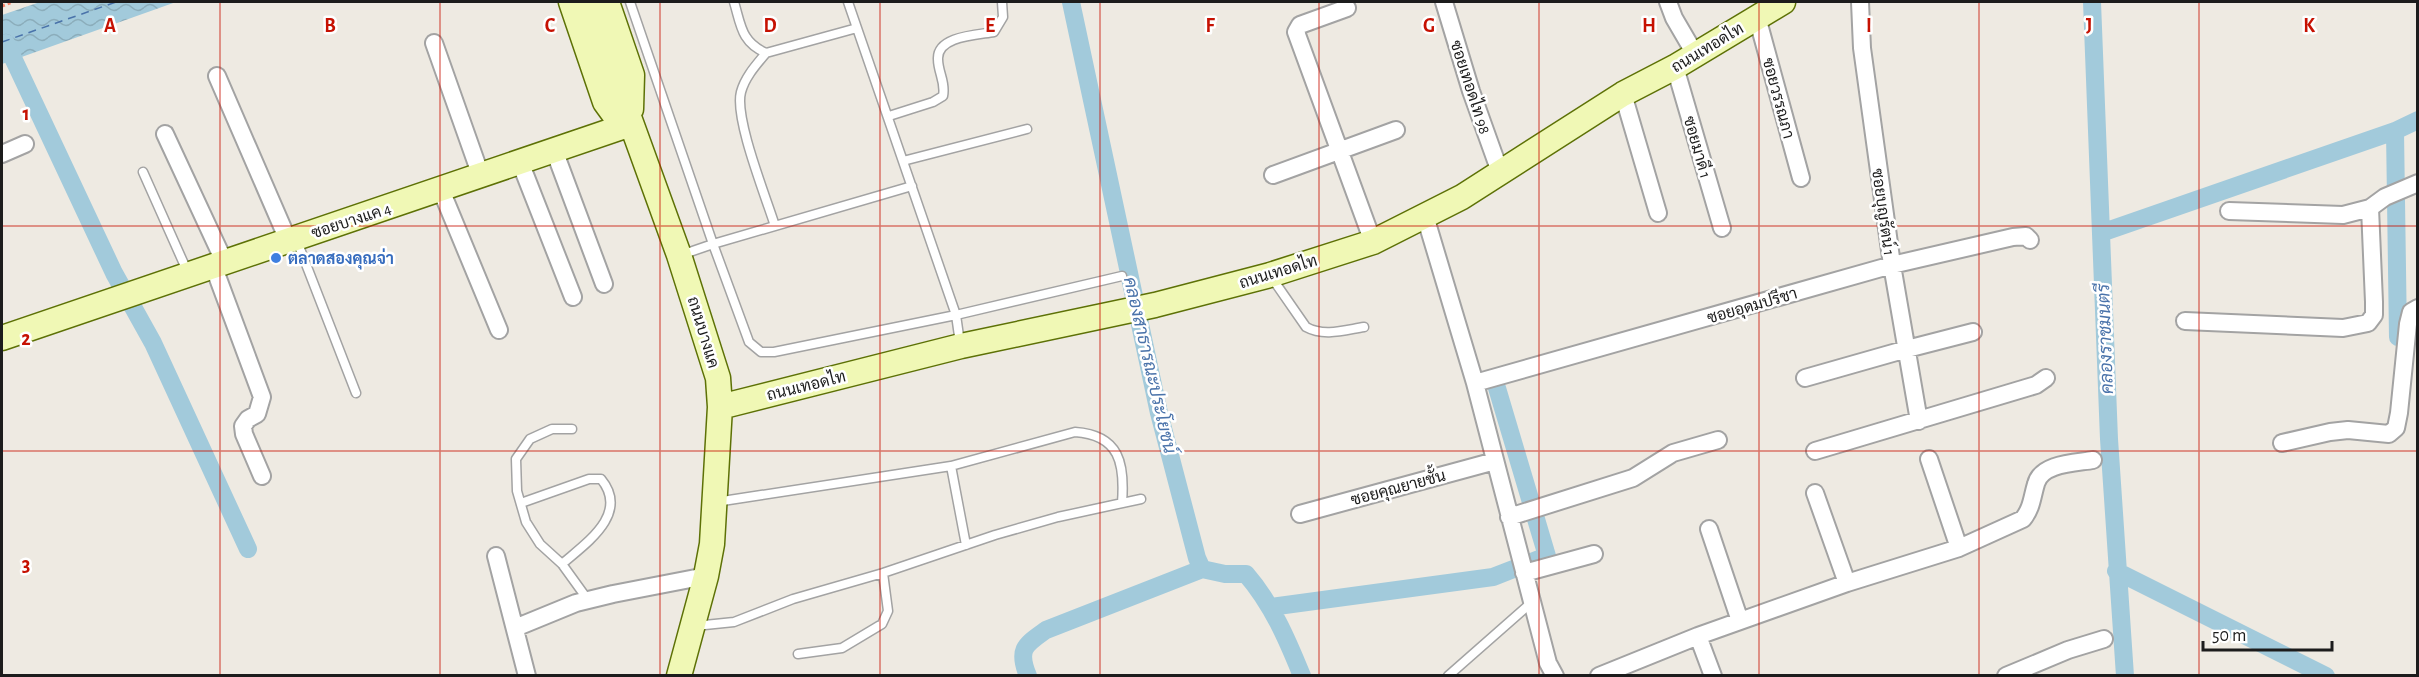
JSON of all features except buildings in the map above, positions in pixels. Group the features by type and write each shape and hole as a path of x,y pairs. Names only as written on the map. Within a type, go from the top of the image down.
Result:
{"main road":[{"path":"571,2 605,102 613,113 631,124"},
{"name":"ถนนบางแค","path":"590,2 612,70 679,255 718,378 720,407 712,544 680,675"},
{"path":"607,2 632,75 631,124"},
{"name":"ถนนเทอดไท","path":"720,407 961,346 1122,312 1270,275 1373,242 1462,197 1623,94 1783,2"},
{"name":"ซอยบางแค 4","path":"2,338 631,124"}],"street":[{"name":"ซอยเทอดไท 98","path":"1444,2 1471,92 1500,172"},
{"name":"ซอยมาดี 1","path":"1668,2 1685,60 1722,228"},
{"name":"ซอยบุญรัตน์ 1","path":"1860,2 1862,48 1892,265 1918,421"},
{"path":"1347,8 1300,25 1296,32 1373,242"},
{"name":"ซอยวรรณภา","path":"1757,17 1801,178"},
{"path":"434,43 481,176"},
{"path":"217,76 292,239"},
{"path":"1623,94 1658,213"},
{"path":"1273,175 1396,130"},
{"path":"165,134 218,263 261,397 257,414 248,419 243,426 261,476"},
{"path":"2,154 25,144"},
{"path":"554,150 604,284"},
{"path":"520,162 573,297"},
{"path":"2229,211 2343,215 2370,208 2391,195 2418,183"},
{"path":"441,190 499,330"},
{"path":"2185,321 2343,328 2368,323 2374,315 2370,208"},
{"path":"1425,216 1475,383 1531,603 1548,663 1555,675"},
{"name":"ซอยอุดมปรีชา","path":"1475,383 1892,265 2013,237 2026,236 2030,240"},
{"path":"2282,442 2348,430 2389,434 2396,428 2408,324 2411,312 2418,308"},
{"path":"1805,378 1973,332"},
{"path":"1815,451 2036,385 2046,378"},
{"path":"1509,517 1633,478 1673,453 1718,440"},
{"path":"1929,459 1959,548"},
{"path":"1600,675 1698,636 1847,583 1959,548 2023,519 2030,510 2036,480 2041,474 2054,467 2093,460"},
{"name":"ซอยคุณยายชั้น","path":"1300,513 1495,461"},
{"path":"1815,493 1847,583"},
{"path":"1709,529 1740,621"},
{"path":"1524,573 1594,554"},
{"path":"496,556 527,675"},
{"path":"515,628 588,600 706,576"},
{"path":"1698,636 1713,675"},
{"path":"2006,675 2068,650 2104,639"}],"lane":[{"path":"630,2 749,342 761,352 774,352 956,315 1122,276"},
{"path":"734,2 745,36 753,47 766,53"},
{"path":"848,2 956,315 961,346"},
{"path":"889,116 933,102 943,96 945,86 938,58 940,48 947,41 994,32 1003,17 1002,2"},
{"path":"775,226 740,116 740,94 745,80 766,53 857,28"},
{"path":"903,161 1027,129"},
{"path":"142,172 188,274"},
{"path":"679,255 912,186"},
{"path":"292,239 356,393"},
{"path":"1270,275 1306,327 1313,331 1323,333 1365,327"},
{"path":"572,429 552,429 530,438 516,459 517,491 526,522 540,544 562,564 588,600"},
{"path":"716,502 951,466 1075,432 1093,433 1106,440 1121,462 1124,472 1122,503"},
{"path":"951,466 966,545"},
{"path":"521,503 589,479 601,479 609,489 611,508 601,530 562,564"},
{"path":"692,627 734,622 793,599 1058,517 1141,499"},
{"path":"798,654 842,648 882,624 888,611 883,573"},
{"path":"1448,675 1531,603"}],"path":[{"path":"2,6 14,2"}],"water":[{"path":"40,2 176,2 2,64 2,15"}],"waterway":[{"name":"คลองสาธารณะประโยชน์","path":"1071,2 1159,413 1197,558 1202,569 1225,574 1246,574 1285,635 1302,676"},
{"name":"คลองราชมนตรี","path":"2092,2 2109,439 2125,676"},
{"path":"6,43 114,273 153,343 248,549"},
{"path":"2101,233 2395,131 2418,120"},
{"path":"2395,131 2398,337"},
{"path":"1270,607 1493,577 1547,556 1497,388"},
{"path":"1028,676 1023,660 1025,648 1046,630 1202,569"},
{"path":"2116,571 2326,676"}],"ferry route":[{"path":"2,42 116,2"}],"place":[{"name":"ตลาดสองคุณจ่า","path":"276,258"}]}
